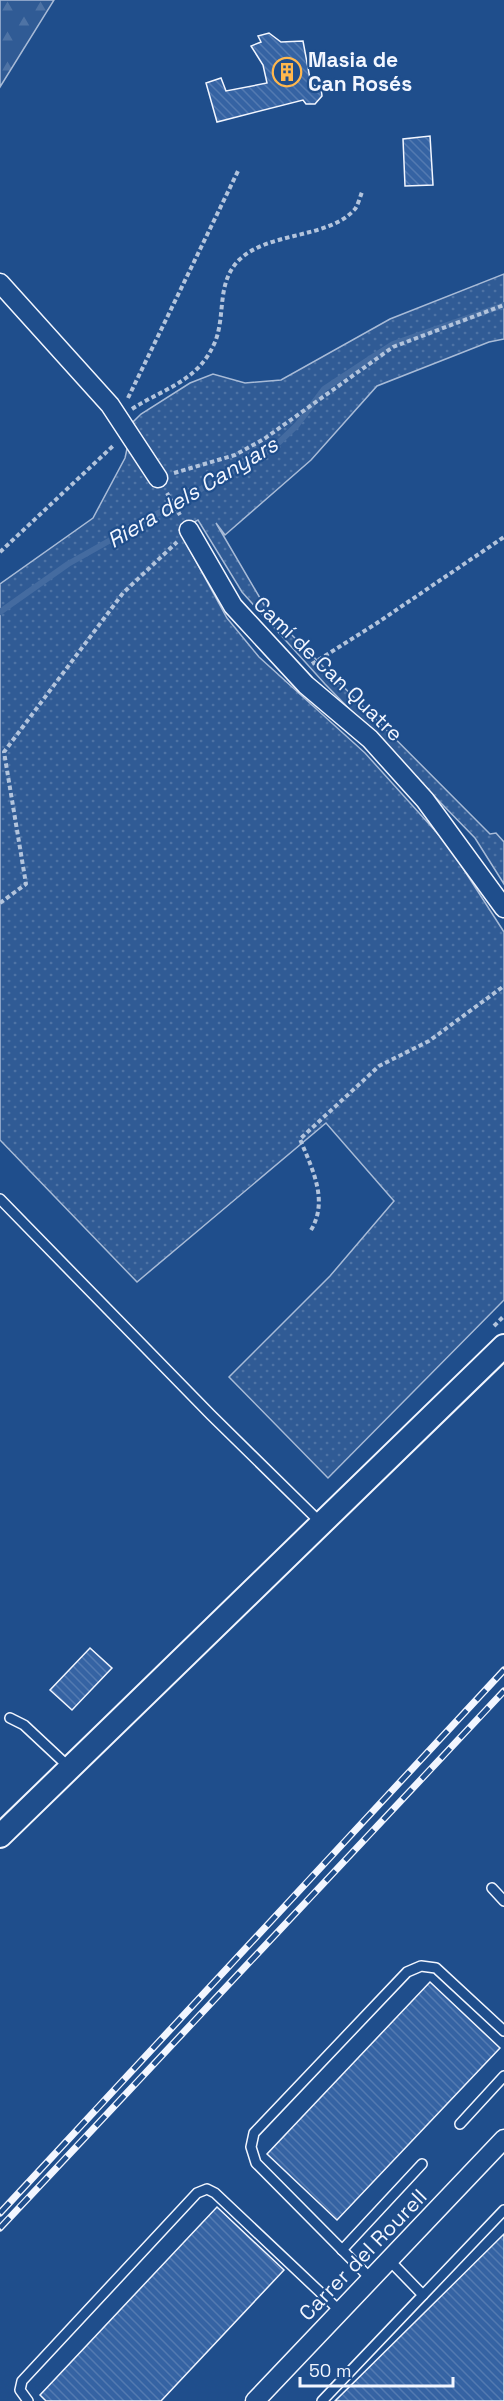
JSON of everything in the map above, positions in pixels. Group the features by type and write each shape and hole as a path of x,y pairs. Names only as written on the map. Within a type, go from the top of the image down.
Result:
{"street":[{"path":"0,283 119,418 158,478"},
{"name":"Camí de Can Quatre","path":"189,530 233,606 296,674 370,739 425,800 504,908"},
{"path":"0,1836 504,1346"},
{"name":"Carrer del Rourell","path":"255,2401 504,2139"}],"lane":[{"path":"0,1198 211,1415 322,1523"},
{"path":"10,1718 24,1725 70,1768"},
{"path":"492,1888 504,1901"},
{"path":"371,2279 256,2163 251,2147 254,2133 406,1972 421,1966 436,1968 504,2031"},
{"path":"460,2124 504,2076"},
{"path":"342,2250 422,2164"},
{"path":"28,2401 20,2390 22,2381 197,2193 207,2189 215,2193 340,2311"},
{"path":"322,2401 504,2210"},
{"path":"389,2260 423,2295"}],"path":[{"path":"119,418 239,168"},
{"path":"119,418 148,398 176,387 193,374 215,341 222,293 230,271 240,259 265,244 337,222 355,208 362,192"},
{"path":"0,903 26,884 4,752 123,593 189,530 158,478 235,455 264,439 393,347 504,305"},
{"path":"0,552 101,455 129,434"},
{"path":"296,674 377,623 504,537"},
{"path":"311,1230 319,1216 318,1185 300,1139 379,1066 429,1041 504,986"}],"green space":[{"path":"0,0 54,0 0,87"},
{"path":"504,274 504,339 489,342 377,386 311,460 225,535 216,523 267,610 490,834 496,833 504,842 504,884 475,838 325,684 242,592 198,520 179,530 227,618 259,657 365,753 448,845 504,932 504,1300 328,1478 229,1377 330,1276 394,1201 326,1123 137,1282 0,1140 0,584 93,518 125,458 133,422 141,414 190,383 213,374 245,383 281,380 390,319"}],"building":[{"name":"Masia de Can Rosés","path":"269,33 281,42 303,41 311,84 321,88 322,96 315,104 306,104 303,100 217,122 206,83 221,78 226,91 267,83 263,65 251,46 261,42 258,36"},
{"path":"430,136 433,185 405,186 403,139"},
{"path":"90,1648 112,1668 72,1710 50,1690"},
{"path":"430,1982 500,2048 337,2220 267,2154"},
{"path":"217,2207 284,2270 161,2401 46,2401 40,2395"},
{"path":"504,2234 504,2401 335,2401"}],"waterway":[{"name":"Riera dels Canyars","path":"0,612 68,564 272,449 297,425 324,389 393,344 504,305"}],"railway":[{"path":"0,2213 504,1670"},
{"path":"0,2228 504,1691"}],"place":[{"name":"Masia de Can Rosés","path":"287,72"}]}
